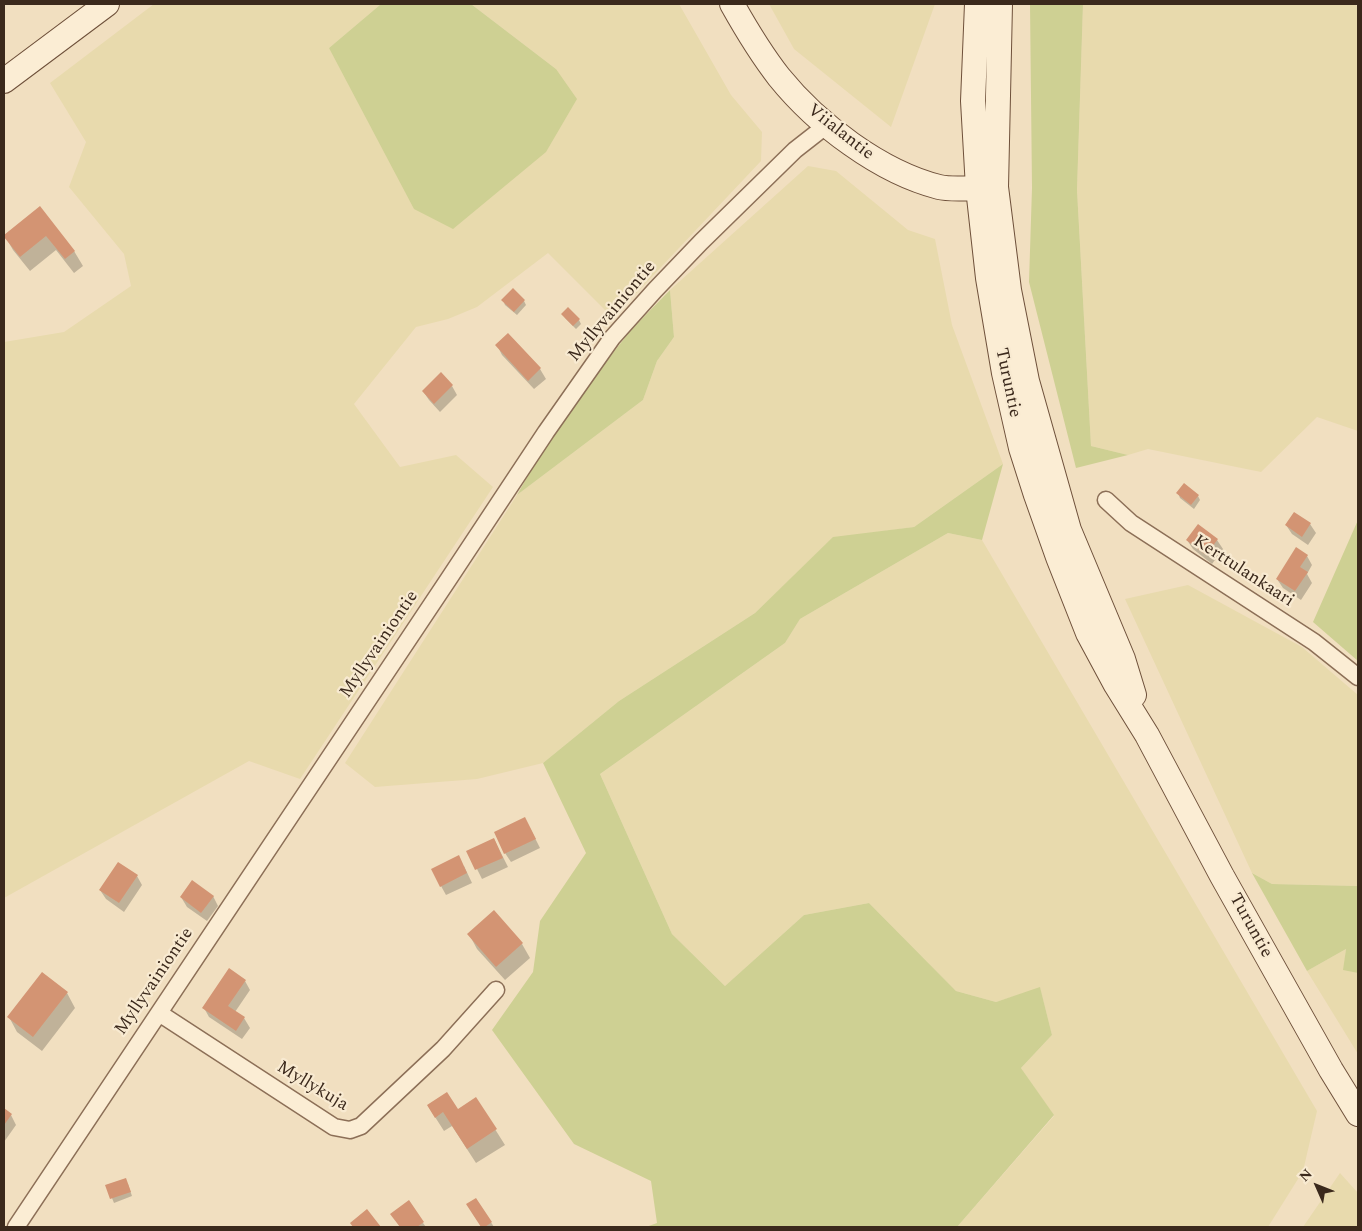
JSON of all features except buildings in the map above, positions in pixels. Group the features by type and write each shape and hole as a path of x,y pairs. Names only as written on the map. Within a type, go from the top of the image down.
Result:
{"main road":[{"path":"4,81 107,4"},
{"name":"Viialantie","path":"732,4 752,40 799,101 827,125 881,164 941,188 987,187"},
{"name":"Turuntie","path":"977,4 973,101 987,187"},
{"name":"Turuntie","path":"1000,4 987,187 988,278 1004,373 1022,448 1036,495 1088,633 1116,684 1148,735 1226,884 1330,1070 1358,1114"}],"street":[{"name":"Myllyvainiontie","path":"16,1227 546,432 612,338 655,290 708,236 796,150 827,125"},
{"name":"Kerttulankaari","path":"1106,500 1131,523 1314,642 1358,677"},
{"name":"Myllykuja","path":"159,1013 334,1127 350,1130 361,1126 443,1049 496,990"}],"shaded area":[{"path":"154,4 381,4 329,48 556,69 471,4 679,4 731,95 762,132 761,161 613,318 548,253 477,307 448,319 416,327 354,404 400,467 456,455 493,487 300,779 249,761 4,898 4,342 64,332 131,286 124,254 69,187 86,142 50,83"},
{"path":"769,4 935,4 891,127 794,49"},
{"path":"1083,4 1355,4 1358,8 1358,431 1317,417 1261,472 1148,449 1128,455 1091,446 1077,190"},
{"path":"808,166 836,171 908,230 935,239 952,325 1003,464 914,527 833,538 755,613 619,701 543,763 477,779 375,787 345,763 517,495 643,400 657,361 674,337 670,290"},
{"path":"948,533 982,540 1317,1111 1303,1171 1268,1227 957,1227 1054,1116 1021,1068 1052,1035 1040,988 996,1002 956,991 869,903 804,915 725,986 672,934 600,774 785,643 800,619"},
{"path":"1188,585 1302,647 1358,695 1358,886 1272,884 1252,873 1125,599"},
{"path":"1346,949 1344,969 1358,973 1358,1054 1307,971"},
{"path":"1340,1173 1358,1193 1358,1227 1303,1227"}],"green space":[{"path":"381,4 471,4 556,69 577,99 546,152 453,229 414,209 329,48"},
{"path":"1030,4 1083,4 1077,190 1091,446 1128,455 1076,468 1029,282 1032,188"},
{"path":"670,290 674,337 657,361 643,400 517,495 544,447 592,380 630,331"},
{"path":"1003,464 982,540 948,533 800,619 785,643 600,774 672,934 725,986 804,915 869,903 956,991 996,1002 1040,987 1052,1035 1021,1068 1054,1115 957,1227 646,1227 657,1223 651,1181 574,1144 492,1030 533,972 540,921 586,853 543,763 619,701 755,613 833,537 914,527"},
{"path":"1358,520 1358,661 1313,622"},
{"path":"1252,873 1272,884 1358,886 1358,973 1343,970 1346,949 1307,971"}]}
